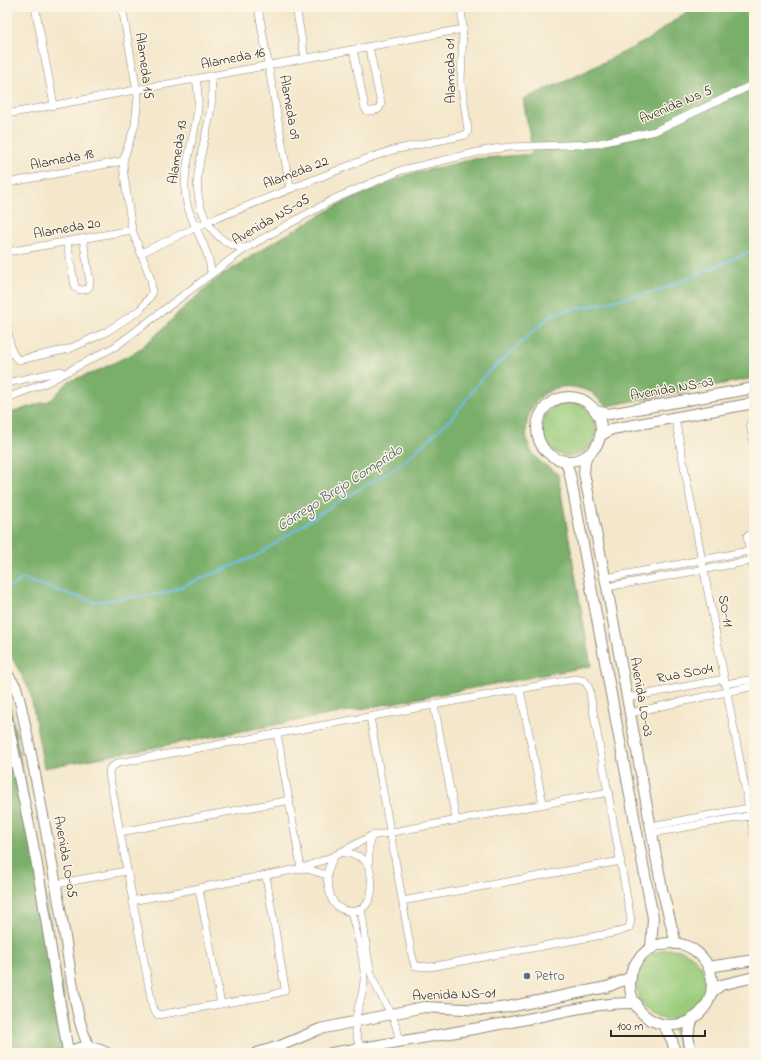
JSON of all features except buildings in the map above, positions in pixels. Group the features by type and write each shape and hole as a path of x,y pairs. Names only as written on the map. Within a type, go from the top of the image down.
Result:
{"street":[{"path":"35,7 54,105"},
{"name":"Alameda 15","path":"7,324 12,352 15,358 19,360 69,349 106,332 140,310 146,304 153,289 151,279 132,230 123,162 136,120 137,90 122,7"},
{"name":"Alameda 09","path":"258,7 290,188"},
{"path":"296,7 305,58"},
{"name":"Alameda 01","path":"462,7 463,30 461,82 468,131 466,135"},
{"name":"Alameda 16","path":"7,114 196,80 353,49 463,30"},
{"path":"353,49 365,108 367,111 371,112 379,109 380,104 369,47"},
{"name":"Alameda 13","path":"211,77 212,100 210,116 196,182 198,202 207,222 214,232 231,245 246,248"},
{"name":"Alameda 13","path":"196,80 199,96 199,110 188,155 184,190 194,228 206,251 211,273"},
{"name":"Avenida Ns 5","path":"510,147 595,144 655,131 754,84"},
{"name":"Alameda 22","path":"141,253 207,222 290,188 383,153 466,135"},
{"name":"Avenida NS-05","path":"7,398 48,382 71,368 116,346 246,248 334,199 402,170 463,155 510,147"},
{"name":"Alameda 18","path":"7,183 123,162"},
{"name":"Alameda 20","path":"7,252 132,230"},
{"path":"67,242 75,287 79,290 85,289 90,284 83,239"},
{"name":"Avenida NS-05","path":"7,383 71,368"},
{"name":"Avenida NS-03","path":"566,461 554,457 542,445 538,429 542,413 551,404 566,398 582,401 595,411 609,414 754,388"},
{"name":"Avenida NS-03","path":"600,436 612,429 754,403"},
{"path":"566,461 578,460 587,455 595,447 600,436 600,423 595,411"},
{"name":"SO-11","path":"675,418 726,692 751,808 754,835"},
{"path":"754,422 750,424 754,447"},
{"name":"Avenida LO-03","path":"587,455 584,462 584,473 607,583 662,889 676,944"},
{"name":"Avenida LO-03","path":"566,461 573,490 653,918 654,931 651,949"},
{"path":"754,534 747,536 750,560 754,572"},
{"path":"607,583 702,560 749,552"},
{"path":"607,583 704,569 750,560"},
{"name":"Avenida LO-05","path":"7,674 16,687 21,706 56,884 83,1033 89,1047"},
{"path":"266,876 285,988 281,993 160,1015 155,1013 126,871 109,773 114,765 278,733 370,716 520,690 575,679 585,681 589,688 631,920 628,928 618,932 437,966 423,968 416,966 413,962 389,833 370,716"},
{"name":"Rua SO04","path":"627,698 724,681 754,679"},
{"path":"630,713 754,686"},
{"path":"520,690 542,804"},
{"path":"434,705 456,820"},
{"name":"Avenida LO-05","path":"7,719 36,859 68,1052"},
{"path":"278,733 302,868"},
{"path":"132,901 302,868 337,854 371,836 609,792"},
{"path":"120,832 290,800"},
{"path":"651,830 751,808"},
{"path":"651,830 752,816"},
{"path":"337,854 327,870 326,882 333,904 340,909 351,912 361,909 369,901 373,888 369,867 369,847 371,836"},
{"path":"337,854 362,858 369,867"},
{"path":"402,901 620,861"},
{"path":"302,868 327,875"},
{"path":"56,884 126,871"},
{"path":"199,889 222,1004"},
{"path":"361,909 371,972 397,1026 398,1041"},
{"path":"351,912 364,975 363,989 354,1022 356,1035 361,1048"},
{"path":"694,1018 674,1025 663,1024 651,1019 640,1011 630,987 631,977 637,962 657,945 683,945 695,951 704,960 710,972 712,992"},
{"path":"708,967 754,960"},
{"name":"Avenida NS-01","path":"257,1053 280,1046 320,1029 391,1014 424,1008 484,1010 607,987 631,977"},
{"path":"691,1053 688,1035 694,1018 703,1009 712,992 721,985 754,977"},
{"path":"331,1053 398,1041 437,1036 592,1006 618,1003 636,1003"},
{"path":"663,1024 672,1040 675,1053"},
{"path":"68,1052 78,1048 89,1047 98,1048 107,1053"}],"green space":[{"path":"693,7 754,7 754,378 607,406 591,392 573,387 561,387 550,390 534,405 526,426 527,438 533,454 558,475 591,666 44,768 30,691 9,652 7,643 7,414 51,400 69,381 95,372 136,352 215,280 267,246 338,205 407,175 473,159 533,154 523,99 568,80 646,41"},
{"path":"564,402 574,402 584,406 592,414 596,424 596,434 592,444 584,452 574,456 564,456 554,452 546,444 542,434 542,424 546,414 554,406"},
{"path":"7,687 70,1032 67,1053 7,1053"},
{"path":"671,949 690,955 700,965 706,984 700,1003 690,1013 671,1019 652,1013 642,1003 636,984 642,965 652,955"},
{"path":"685,1025 688,1053 681,1053 673,1028"}],"waterway":[{"name":"Córrego Brejo Comprido","path":"7,588 23,579 94,602 166,593 256,556 336,503 399,466 452,418 485,375 553,314 658,291 754,250"}],"place":[{"name":"Petro","path":"527,976"}]}
